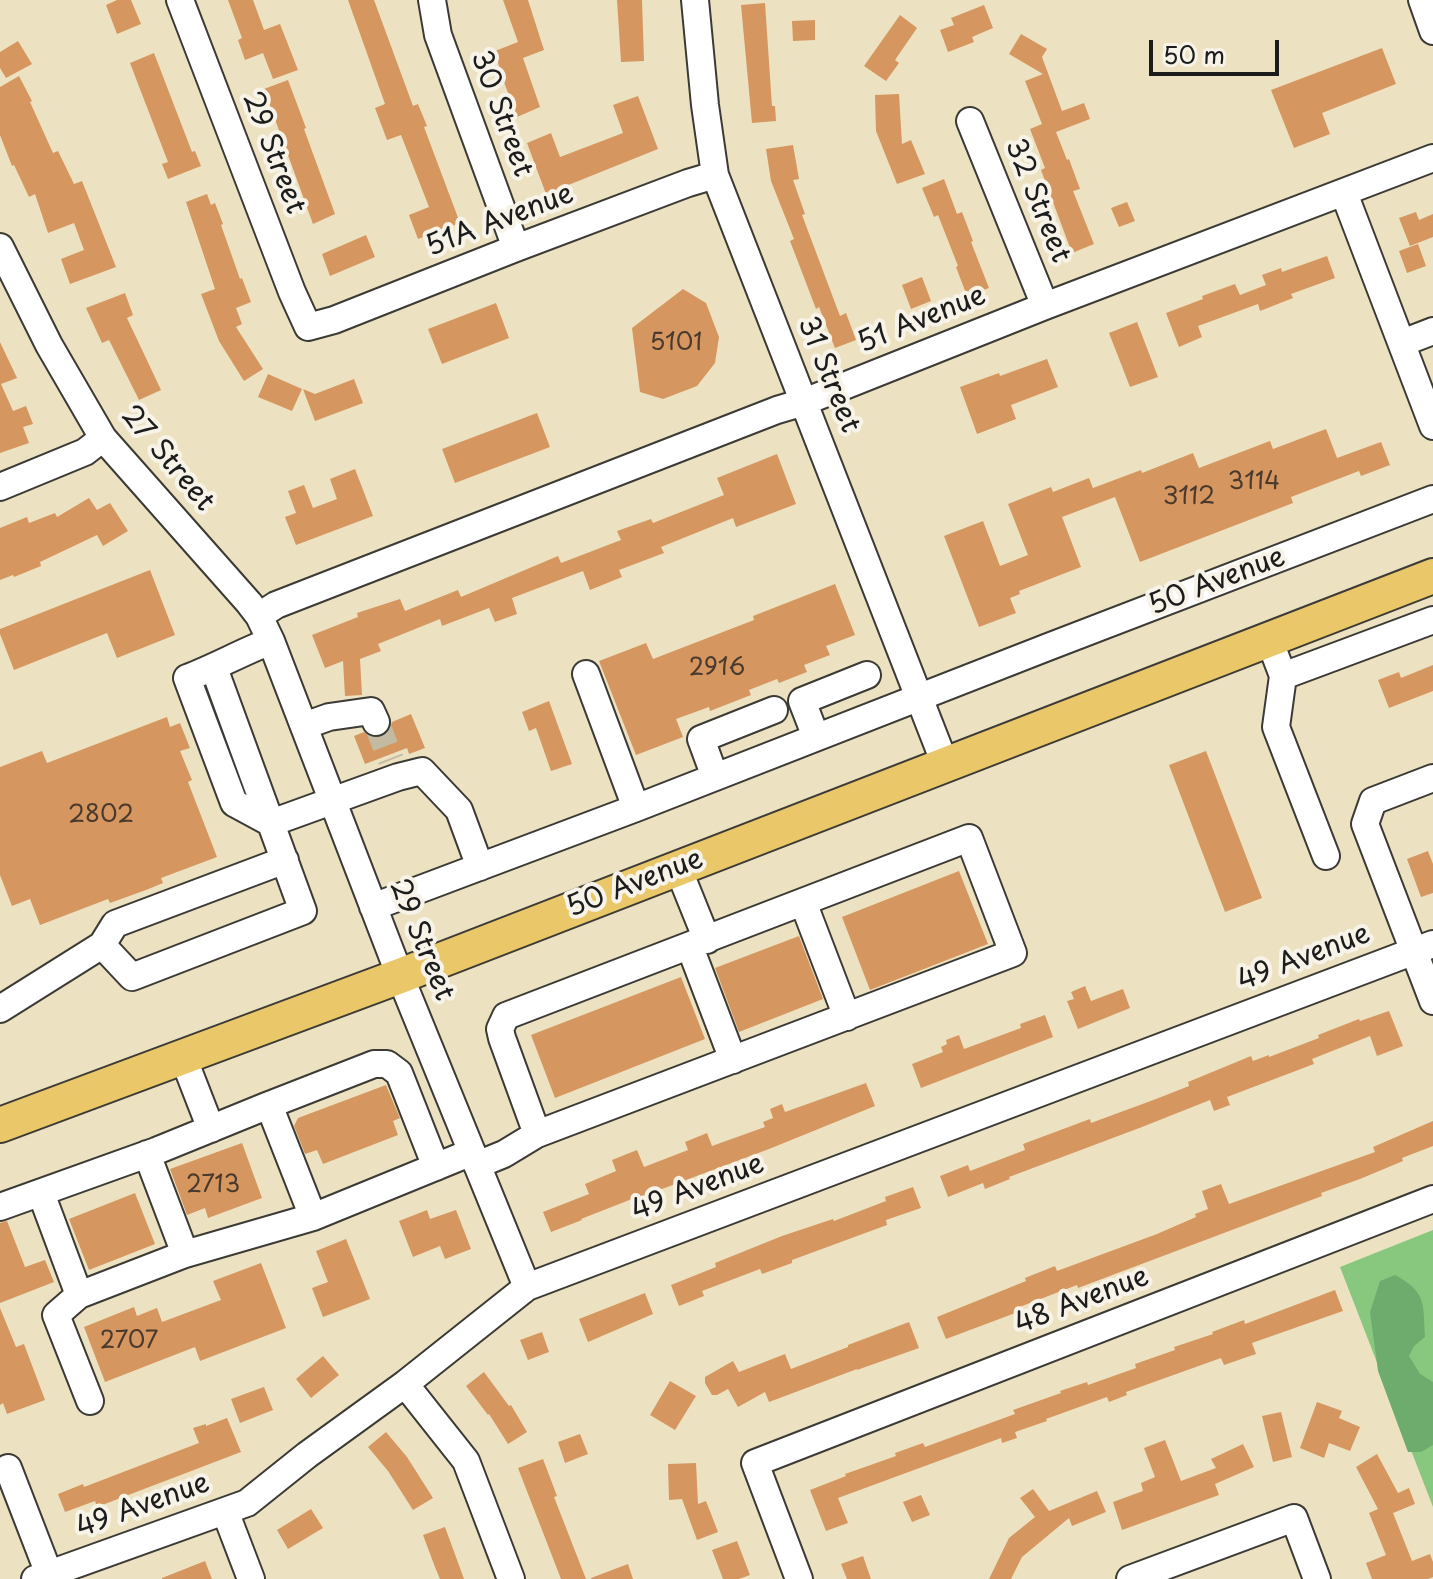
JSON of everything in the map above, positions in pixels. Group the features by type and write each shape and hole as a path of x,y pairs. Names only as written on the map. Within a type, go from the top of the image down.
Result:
{"main road":[{"name":"50 Avenue","path":"0,1125 400,976 1433,576"}],"street":[{"name":"29 Street","path":"180,0 308,327"},
{"name":"30 Street","path":"432,0 438,35 516,248"},
{"name":"31 Street","path":"695,0 715,175 945,764"},
{"path":"1422,0 1433,31"},
{"name":"32 Street","path":"970,121 1045,306"},
{"name":"51 Avenue","path":"259,616 277,604 1433,158"},
{"name":"51A Avenue","path":"308,327 334,320 516,248 715,175"},
{"path":"1344,193 1433,426"},
{"name":"27 Street","path":"0,247 49,345 103,438 259,616"},
{"path":"1402,343 1433,331"},
{"path":"0,487 85,452 103,438"},
{"name":"50 Avenue","path":"373,907 1433,499"},
{"name":"29 Street","path":"259,616 400,976 527,1287"},
{"path":"1283,676 1433,620"},
{"path":"1269,639 1283,676 1276,727 1326,856"},
{"path":"102,945 132,977 303,911 214,668 271,641"},
{"path":"586,674 636,808"},
{"path":"816,737 802,701 867,675"},
{"path":"715,777 701,739 774,710"},
{"path":"304,726 329,717 371,711 376,722"},
{"path":"271,823 332,801 395,768 422,771 459,810 480,867"},
{"path":"1433,778 1373,801 1365,824 1423,947 1433,1001"},
{"path":"90,1401 56,1315 79,1295 185,1254 313,1217 436,1167 504,1154 537,1134 1013,953 969,838 506,1016 500,1029 502,1038 537,1134"},
{"path":"0,1009 102,945 115,924 285,860"},
{"path":"678,868 733,1060"},
{"path":"803,902 847,1017"},
{"name":"49 Avenue","path":"42,1576 247,1503 527,1287 1423,947"},
{"path":"183,1057 211,1129"},
{"path":"0,1207 147,1154 374,1064 387,1064 399,1073 436,1167"},
{"path":"269,1105 313,1217"},
{"path":"147,1154 185,1254"},
{"path":"41,1193 79,1295"},
{"name":"48 Avenue","path":"799,1579 755,1463 1433,1199"},
{"path":"405,1384 466,1461 511,1579"},
{"path":"8,1468 42,1576"},
{"path":"225,1511 251,1579"},
{"path":"1130,1579 1294,1518 1317,1579"}],"green space":[{"path":"1433,1230 1433,1507 1340,1267"},
{"path":"1395,1275 1413,1287 1423,1307 1425,1337 1414,1346 1409,1356 1420,1374 1433,1382 1433,1445 1421,1452 1408,1452 1378,1371 1370,1312 1380,1281"}],"building":[{"path":"117,0 131,0 141,24 117,34 106,5"},
{"path":"228,0 253,0 264,30 280,24 298,70 273,79 263,53 245,60 238,40 242,38"},
{"path":"348,0 374,0 413,106 418,104 427,126 424,127 460,223 418,239 409,215 429,207 401,135 387,140 375,108 385,104"},
{"path":"503,0 528,0 544,50 523,58 540,107 517,117 495,51 518,42"},
{"path":"617,0 642,0 644,61 621,62"},
{"path":"765,3 772,106 775,106 776,121 752,123 741,5"},
{"path":"984,5 993,28 972,37 974,42 948,52 940,30 954,25 951,18"},
{"path":"900,15 917,28 895,60 899,63 886,81 864,66"},
{"path":"815,20 815,40 793,41 792,21"},
{"path":"1021,34 1047,49 1042,57 1062,111 1084,103 1090,119 1056,132 1080,189 1073,191 1094,244 1072,253 1041,170 1045,168 1030,129 1042,124 1025,81 1043,74 1009,54"},
{"path":"18,41 32,64 6,78 0,68 0,52"},
{"path":"1382,48 1396,84 1322,113 1330,134 1294,148 1271,90"},
{"path":"154,53 192,152 195,151 201,166 168,179 162,164 168,162 130,63"},
{"path":"19,76 53,153 58,151 74,184 82,181 116,267 70,284 61,259 84,250 74,223 48,233 35,194 29,197 0,135 0,87"},
{"path":"288,80 335,214 313,224 264,89"},
{"path":"899,94 902,144 911,140 925,174 897,184 876,131 875,95"},
{"path":"638,96 658,149 546,194 527,143 551,133 560,157 623,133 613,105"},
{"path":"793,145 799,179 793,180 805,214 802,215 840,316 846,313 856,340 835,348 819,307 816,309 790,241 794,239 771,181 766,149"},
{"path":"944,179 957,214 962,212 989,288 967,296 938,215 934,217 922,188"},
{"path":"207,194 211,205 215,203 240,279 251,302 236,308 242,324 236,327 263,369 244,381 219,341 201,294 215,289 186,202"},
{"path":"1127,202 1135,221 1119,227 1111,208"},
{"path":"1416,212 1419,220 1433,214 1433,237 1410,246 1399,218"},
{"path":"366,235 375,257 330,276 322,254"},
{"path":"1418,244 1426,266 1407,273 1399,251"},
{"path":"1327,256 1335,278 1291,294 1293,298 1260,311 1258,304 1198,326 1202,337 1179,347 1166,313 1235,284 1240,295 1266,285 1262,275 1281,268 1282,272"},
{"path":"922,277 931,301 911,309 902,285"},
{"path":"683,289 706,303 719,337 715,363 697,386 663,399 640,392 632,328"},
{"path":"125,293 133,315 127,318 161,390 139,400 109,340 102,343 86,308"},
{"path":"496,303 509,338 442,364 428,329"},
{"path":"1137,322 1158,377 1130,387 1109,333"},
{"path":"0,342 17,378 1,384 13,411 26,406 33,424 23,427 29,443 0,453"},
{"path":"1047,359 1058,387 1011,405 1016,419 977,434 960,387"},
{"path":"268,374 302,389 292,411 258,397"},
{"path":"354,379 363,403 315,421 303,389 315,394"},
{"path":"537,413 550,447 455,483 442,449"},
{"path":"1326,429 1337,458 1381,442 1390,465 1361,476 1359,471 1291,497 1293,503 1140,562 1115,497 1062,517 1081,567 1019,591 1020,594 1010,598 1016,613 979,627 944,536 983,521 1000,566 1028,555 1008,504 1051,487 1053,492 1089,478 1093,488 1193,453 1199,468 1270,441 1273,449"},
{"path":"777,454 796,504 736,527 733,518 661,547 664,553 619,570 622,577 590,590 583,571 512,598 517,614 495,622 489,608 442,626 440,619 378,644 381,651 360,659 362,695 345,696 343,661 325,668 312,635 358,617 357,613 400,599 405,611 458,590 461,597 558,556 561,563 621,540 617,531 651,519 653,523 724,495 717,478"},
{"path":"355,469 373,516 296,545 285,517 296,513 288,491 304,485 313,508 337,499 330,479"},
{"path":"89,498 97,510 110,503 128,531 103,546 97,535 40,562 41,566 0,580 0,528 27,517 29,523 55,513 57,517"},
{"path":"150,570 175,635 117,658 107,633 14,670 0,629"},
{"path":"835,584 855,635 826,646 830,655 804,665 807,672 749,690 751,695 710,711 709,707 676,719 683,737 636,755 599,661 646,643 653,659 754,620 753,616"},
{"path":"1433,665 1433,691 1389,708 1378,680 1399,672 1401,678"},
{"path":"549,701 572,764 551,771 536,728 529,731 522,712"},
{"path":"411,714 425,748 409,754 407,748 365,764 354,736 364,732 374,738 382,737 389,731 392,722"},
{"path":"167,717 170,727 180,723 190,748 180,751 192,780 188,782 217,857 161,878 163,883 146,890 110,903 108,899 40,925 30,899 12,906 0,875 0,767 42,751 47,763"},
{"path":"1206,751 1262,898 1225,912 1169,765"},
{"path":"1428,851 1433,864 1433,893 1421,897 1407,859"},
{"path":"959,871 988,944 870,990 842,917"},
{"path":"799,936 823,999 739,1032 715,968"},
{"path":"681,977 705,1039 555,1098 531,1035"},
{"path":"1085,986 1091,1001 1123,989 1130,1008 1078,1029 1067,1001 1074,999 1071,992"},
{"path":"1389,1011 1403,1046 1377,1056 1370,1036 1312,1059 1314,1064 1227,1097 1230,1105 1214,1111 1210,1100 985,1189 983,1183 948,1197 940,1176 968,1165 970,1171 1025,1150 1023,1144 1156,1099 1251,1056 1253,1061 1269,1057 1359,1019"},
{"path":"1045,1015 1053,1037 921,1088 912,1064 943,1052 941,1047 947,1044 946,1040 959,1035 964,1049 1021,1028 1020,1024"},
{"path":"866,1083 875,1106 551,1232 543,1212 589,1194 585,1184 616,1171 612,1160 637,1150 644,1167 688,1150 685,1142 707,1133 712,1146 765,1127 763,1122 773,1118 770,1109 782,1104 785,1112"},
{"path":"386,1085 400,1118 393,1121 398,1135 323,1164 317,1150 305,1154 294,1126 298,1118"},
{"path":"1433,1121 1433,1146 1402,1158 1403,1161 1321,1193 1322,1196 1078,1288 1077,1285 1017,1308 1018,1312 946,1339 937,1317 1055,1266 1057,1271 1196,1217 1195,1214 1208,1209 1202,1191 1221,1184 1229,1204 1375,1152 1373,1147"},
{"path":"242,1143 262,1198 208,1218 205,1208 187,1215 170,1169"},
{"path":"913,1187 921,1208 886,1220 887,1225 792,1260 792,1263 762,1274 760,1269 702,1291 704,1296 679,1306 671,1285 716,1267 715,1263 782,1236 834,1221"},
{"path":"135,1193 155,1244 89,1270 69,1219"},
{"path":"427,1210 430,1219 456,1210 471,1249 445,1259 440,1246 413,1257 399,1221"},
{"path":"7,1221 25,1267 45,1260 54,1282 0,1303 0,1223"},
{"path":"346,1239 370,1299 323,1317 312,1288 328,1282 316,1251"},
{"path":"261,1263 286,1328 200,1361 195,1347 105,1382 84,1327 134,1307 137,1316 157,1308 162,1322 221,1300 213,1281"},
{"path":"1335,1290 1343,1311 1252,1343 1256,1354 1224,1365 1221,1358 1126,1392 1127,1395 1109,1402 1107,1397 1015,1432 1017,1438 1002,1443 1001,1438 838,1498 848,1523 826,1531 810,1490 896,1456 895,1453 923,1443 925,1447 1015,1414 1013,1410 1060,1391 1136,1368 1135,1364 1175,1350 1174,1347 1212,1332 1244,1320 1245,1324"},
{"path":"645,1293 653,1314 588,1342 579,1319"},
{"path":"0,1308 16,1347 24,1344 45,1400 7,1414 3,1403 0,1405"},
{"path":"909,1322 919,1348 769,1402 765,1392 738,1407 728,1389 712,1395 705,1383 705,1377 733,1361 739,1372 785,1354 791,1369"},
{"path":"542,1332 549,1352 528,1360 520,1340"},
{"path":"323,1356 339,1375 311,1398 296,1379"},
{"path":"484,1372 511,1405 527,1432 508,1444 466,1386"},
{"path":"670,1381 696,1396 675,1430 650,1415"},
{"path":"264,1387 273,1410 240,1423 231,1399"},
{"path":"1317,1402 1342,1411 1339,1418 1360,1427 1350,1451 1329,1443 1324,1458 1300,1448"},
{"path":"1281,1412 1292,1457 1273,1462 1262,1416"},
{"path":"227,1418 241,1452 97,1507 95,1501 65,1512 58,1494 199,1443 193,1428"},
{"path":"386,1432 407,1457 433,1498 413,1510 368,1447"},
{"path":"580,1434 588,1454 565,1463 558,1442"},
{"path":"1165,1440 1181,1481 1216,1468 1211,1459 1243,1444 1254,1467 1215,1484 1219,1495 1122,1530 1113,1502 1143,1491 1141,1483 1155,1477 1144,1448"},
{"path":"1377,1454 1398,1493 1409,1488 1415,1504 1393,1513 1412,1561 1430,1554 1433,1577 1372,1579 1366,1563 1386,1555 1369,1513 1378,1509 1356,1467"},
{"path":"543,1459 557,1496 554,1497 586,1579 561,1579 518,1468"},
{"path":"696,1463 698,1504 706,1501 718,1532 697,1540 682,1499 669,1500 668,1464"},
{"path":"1033,1489 1049,1511 1097,1491 1106,1512 1072,1526 1069,1518 1022,1557 1011,1579 989,1579 1009,1538 1035,1517 1020,1498"},
{"path":"921,1495 930,1515 912,1522 903,1502"},
{"path":"311,1509 323,1528 288,1549 277,1530"},
{"path":"445,1527 464,1579 440,1579 423,1535"},
{"path":"737,1541 750,1575 723,1579 712,1550"},
{"path":"863,1556 871,1579 847,1579 841,1564"},
{"path":"205,1561 212,1579 162,1579 162,1578"},
{"path":"628,1564 633,1579 591,1579 591,1578"}],"tunnel":[{"path":"376,722 391,760"}]}
